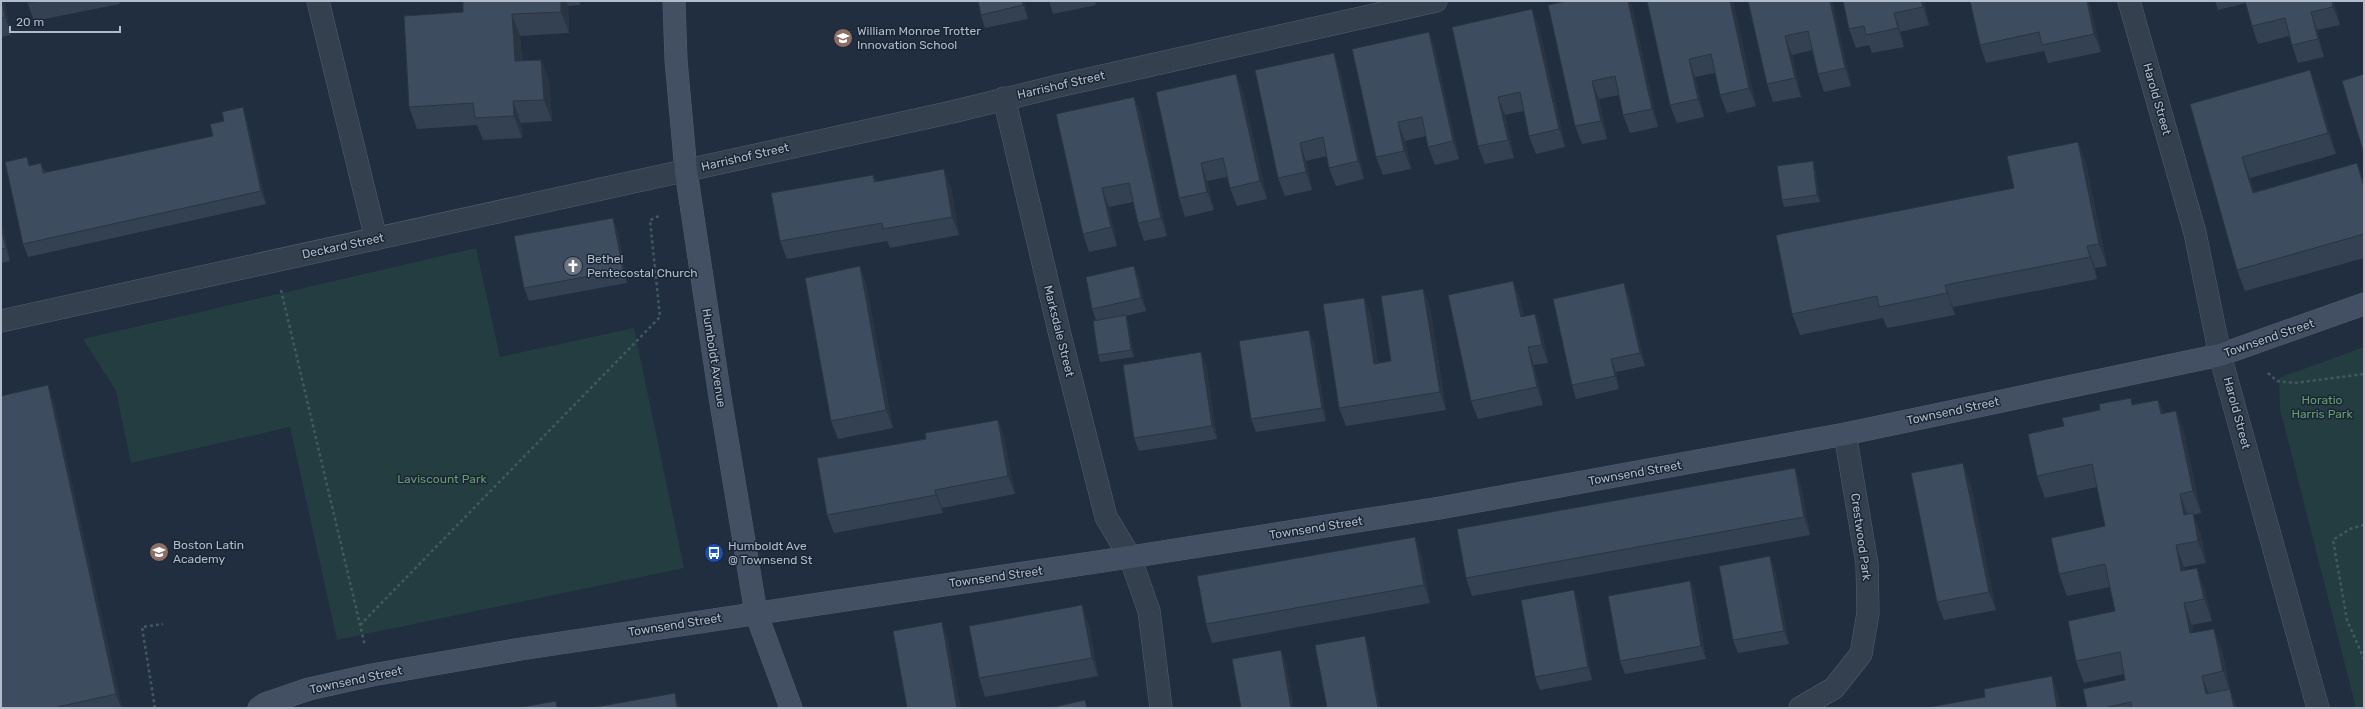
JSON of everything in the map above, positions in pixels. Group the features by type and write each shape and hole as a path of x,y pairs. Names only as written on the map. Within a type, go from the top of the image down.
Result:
{"main road":[{"name":"Humboldt Avenue","path":"674,1 676,60 686,170 720,397 756,613 791,708"},
{"name":"Townsend Street","path":"259,708 265,704 309,689 372,675 521,649 1130,558 1440,508 1844,434 2220,355 2364,304"}],"street":[{"path":"318,1 376,239"},
{"name":"Harrishof Street","path":"686,170 1436,1"},
{"name":"Harold Street","path":"2129,1 2195,233 2220,355 2318,708"},
{"name":"Marksdale Street","path":"1004,98 1060,335 1106,516 1130,558"},
{"name":"Deckard Street","path":"1,322 686,170"},
{"name":"Crestwood Park","path":"1800,708 1834,688 1861,654 1868,613 1867,564 1844,434"},
{"path":"1130,558 1149,611 1161,708"}],"path":[{"path":"360,625 660,317 650,220 690,199"},
{"path":"274,261 372,675"},
{"path":"2268,373 2277,381 2295,383 2364,374"},
{"path":"2364,525 2350,529 2333,540 2347,620 2364,659"},
{"path":"155,708 142,627 163,624"}],"green space":[{"name":"Laviscount Park","path":"476,248 500,357 634,328 684,568 337,640 290,427 131,463 116,391 83,339"},
{"name":"Horatio Harris Park","path":"2364,347 2364,708 2356,708 2280,409 2279,378"}],"building":[{"path":"1,1 5,17 1,18"},
{"path":"27,1 39,1 28,3"},
{"path":"463,1 561,1 561,12 512,14 515,61 541,60 544,100 513,101 514,116 475,118 473,103 409,107 404,16 463,12"},
{"path":"978,1 1022,1 1023,5 981,15"},
{"path":"1567,1 1628,1 1652,109 1623,115 1615,76 1592,81 1601,121 1575,126 1548,5"},
{"path":"1647,1 1730,1 1749,88 1720,95 1711,54 1689,59 1698,99 1670,105"},
{"path":"1748,1 1830,1 1845,68 1818,74 1808,31 1785,36 1795,78 1767,84"},
{"path":"1843,1 1921,1 1923,7 1894,13 1898,28 1866,35 1864,26 1849,29"},
{"path":"1970,1 2087,1 2094,34 2042,45 2039,32 1980,45"},
{"path":"2245,1 2332,1 2333,7 2311,12 2318,39 2292,45 2285,18 2252,26"},
{"path":"1532,9 1559,129 1529,136 1520,92 1498,97 1508,140 1478,146 1452,27"},
{"path":"1429,32 1453,141 1428,147 1422,117 1398,122 1404,151 1376,157 1352,49"},
{"path":"1334,53 1358,161 1329,168 1323,137 1300,143 1306,172 1278,178 1255,70"},
{"path":"2310,70 2328,133 2242,157 2253,193 2357,163 2364,187 2364,234 2237,270 2190,104"},
{"path":"1236,74 1260,181 1230,188 1223,158 1201,163 1207,192 1179,198 1156,92"},
{"path":"2364,74 2364,154 2342,81"},
{"path":"1134,97 1161,218 1138,223 1129,183 1102,188 1111,227 1083,234 1056,114"},
{"path":"243,107 261,191 23,244 5,162 27,157 29,166 41,163 43,173 213,136 210,124 224,121 222,112"},
{"path":"2078,142 2099,244 2087,246 2090,257 1945,285 1947,293 1879,307 1877,296 1792,314 1776,235 2014,188 2007,156"},
{"path":"1813,161 1817,195 1782,200 1777,166"},
{"path":"944,169 952,217 883,229 882,223 780,241 771,193 873,175 874,182"},
{"name":"Bethel Pentecostal Church","path":"613,218 623,270 524,288 514,236"},
{"path":"1,228 6,248 1,249"},
{"path":"860,266 886,410 831,421 805,278"},
{"path":"1134,266 1141,298 1092,309 1086,277"},
{"path":"1513,281 1521,317 1535,314 1542,345 1528,347 1537,387 1471,401 1448,295"},
{"path":"1624,283 1640,353 1611,359 1615,376 1572,385 1553,299"},
{"path":"1423,289 1440,392 1339,408 1323,304 1364,298 1374,364 1391,361 1381,296"},
{"path":"1126,315 1131,350 1098,355 1093,321"},
{"path":"1309,330 1322,408 1251,419 1239,341"},
{"path":"1201,352 1212,426 1134,438 1123,365"},
{"path":"48,385 116,694 53,708 1,708 1,396"},
{"path":"2131,398 2132,405 2158,400 2161,414 2176,411 2193,491 2180,494 2184,515 2193,513 2198,541 2176,545 2181,571 2197,568 2204,599 2184,603 2190,633 2214,629 2223,671 2202,676 2206,694 2230,689 2234,708 2132,708 2131,702 2104,708 2087,708 2083,689 2125,680 2120,652 2076,661 2068,621 2115,611 2105,564 2059,574 2051,538 2105,526 2092,464 2037,476 2028,434 2064,426 2062,418 2100,410 2099,404"},
{"path":"998,420 1008,476 935,490 936,495 827,515 817,458 926,439 925,433"},
{"path":"1963,463 1989,592 1937,602 1911,473"},
{"path":"1795,468 1804,517 1466,578 1457,529"},
{"path":"1415,537 1424,585 1206,624 1197,576"},
{"path":"1770,556 1784,631 1733,640 1719,566"},
{"path":"1690,581 1701,646 1620,661 1608,596"},
{"path":"1574,590 1588,667 1535,677 1521,600"},
{"path":"1082,605 1092,658 979,678 969,626"},
{"path":"942,622 957,708 907,708 893,631"},
{"path":"1365,636 1378,708 1327,708 1315,645"},
{"path":"1281,650 1291,708 1241,708 1232,659"},
{"path":"2052,676 2057,708 1925,708 1985,697 1984,689"},
{"path":"675,693 677,708 590,708"},
{"path":"1085,700 1087,708 1050,708"},
{"path":"556,701 557,708 517,708"}],"place":[{"name":"William Monroe Trotter Innovation School","path":"843,38"},
{"name":"Bethel Pentecostal Church","path":"573,266"},
{"name":"Boston Latin Academy","path":"159,552"},
{"name":"Humboldt Ave @ Townsend St","path":"714,553"}]}
